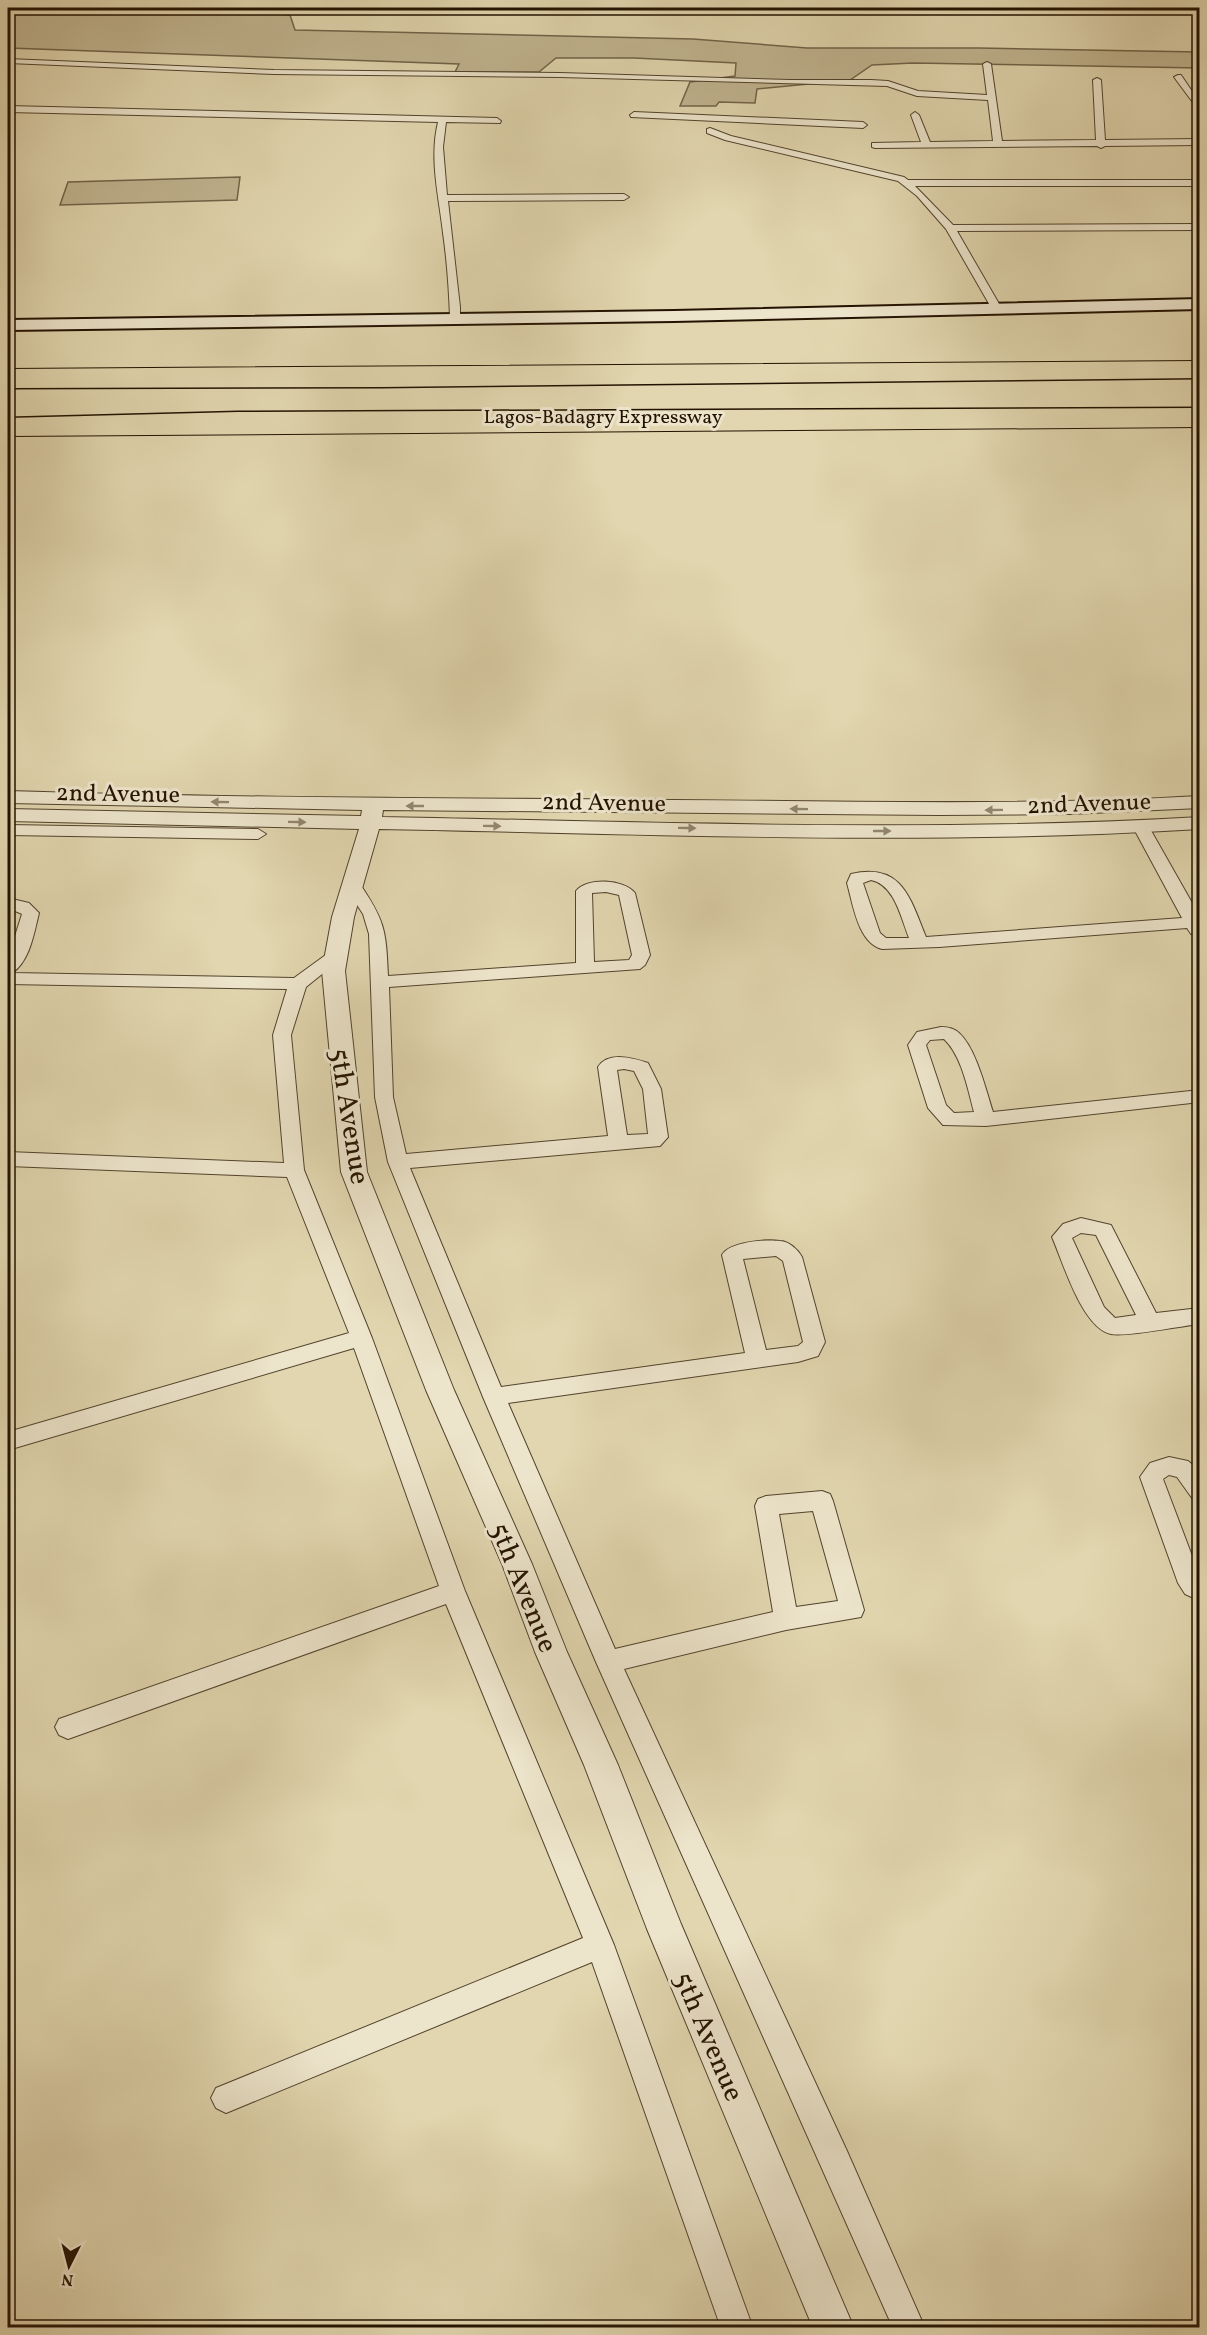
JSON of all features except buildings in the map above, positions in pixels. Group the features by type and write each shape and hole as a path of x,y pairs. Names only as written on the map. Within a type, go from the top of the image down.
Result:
{"highway":[{"name":"Lagos-Badagry Expressway","path":"8,382 417,381 1200,372"},
{"name":"Lagos-Badagry Expressway","path":"8,424 238,418 948,413 1200,414"}],"main road":[{"path":"8,325 455,317 674,316 1200,304"},
{"name":"Lagos-Badagry Expressway","path":"8,374 1200,366"},
{"name":"Lagos-Badagry Expressway","path":"8,430 1200,421"}],"street":[{"path":"8,61 274,72 560,75 790,83 871,83 888,84 917,93 990,98"},
{"path":"987,64 998,144"},
{"path":"1178,77 1200,110"},
{"path":"1097,80 1101,145"},
{"path":"60,110 68,102"},
{"path":"8,109 497,121"},
{"path":"634,114 865,121 875,145 882,154"},
{"path":"915,115 926,144"},
{"path":"443,118 440,127 440,162 454,283 455,317"},
{"path":"710,131 728,138 903,181 1200,183"},
{"path":"875,145 1101,145 1200,142"},
{"path":"888,162 903,181 920,194 950,228 998,309"},
{"path":"444,198 624,197"},
{"path":"950,228 1200,227"},
{"name":"2nd Avenue","path":"8,797 372,815 961,831 1141,827 1200,823"},
{"name":"2nd Avenue","path":"8,815 372,815 666,806 944,811 1136,807 1200,802"},
{"name":"5th Avenue","path":"372,815 333,958 333,984 354,1172 440,1390 517,1563 551,1652 601,1765 665,1929 834,2328"},
{"path":"920,943 895,886 879,874 857,878 855,883 875,939 882,944 920,943 1197,926 1141,827"},
{"path":"8,830 258,834"},
{"path":"352,885 371,914 378,934 384,1097 398,1162 494,1396 608,1662 837,2162 909,2328"},
{"path":"379,982 634,965 639,961 641,955 627,893 622,889 590,887 584,891 585,968"},
{"path":"8,903 23,907 31,913 24,938 8,969"},
{"path":"333,958 298,984 282,1035 294,1170 361,1338 453,1591 600,1945 737,2328"},
{"path":"8,979 298,984"},
{"path":"986,1119 958,1043 952,1036 944,1033 924,1035 916,1045 937,1108 950,1120 986,1119 1200,1096"},
{"path":"398,1162 619,1142"},
{"path":"8,1159 294,1170"},
{"path":"1150,1322 1104,1230 1095,1226 1073,1226 1066,1229 1062,1237 1095,1311 1103,1321 1113,1326 1150,1322 1200,1316"},
{"path":"494,1396 798,1354 810,1350 814,1342 792,1257 780,1248 741,1251 732,1254 757,1359"},
{"path":"8,1441 361,1338"},
{"path":"1200,1491 1188,1473 1177,1467 1163,1467 1153,1472 1150,1477 1186,1576 1193,1587 1200,1591"},
{"path":"608,1662 786,1619 852,1610 822,1501 766,1506 786,1619"},
{"path":"68,1727 453,1591"},
{"path":"226,2098 600,1945"}],"shaded area":[{"path":"8,8 181,8 290,15 295,30 693,39 807,48 1199,52 1200,68 913,63 872,65 850,80 757,89 755,103 719,102 716,106 680,106 690,82 735,76 736,63 634,58 556,58 539,72 455,72 459,64 8,48"},
{"path":"240,177 237,200 60,205 68,182"}]}
